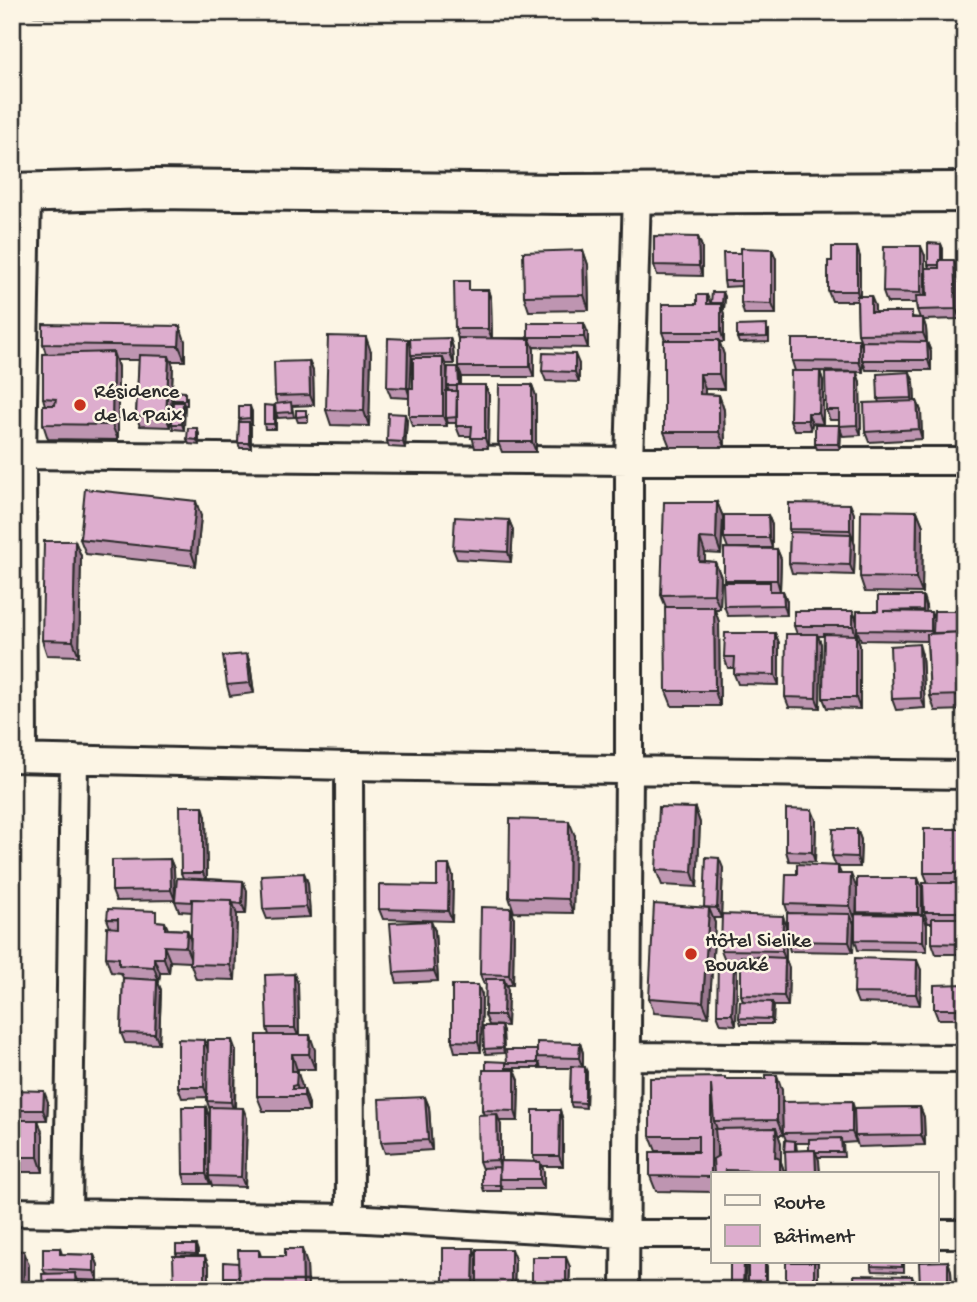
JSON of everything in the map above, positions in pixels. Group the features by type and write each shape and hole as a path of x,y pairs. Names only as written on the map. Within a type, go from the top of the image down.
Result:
{"street":[{"path":"965,192 637,194 153,189 20,193 22,455 17,758 965,775"},
{"path":"625,1290 629,461 637,194"},
{"path":"22,455 629,461 965,461"},
{"path":"68,1214 74,759"},
{"path":"349,766 350,1218"},
{"path":"626,1056 965,1059"},
{"path":"12,1212 350,1218 625,1234 711,1234"},
{"path":"939,1234 965,1234"}],"building":[{"path":"654,236 698,237 699,266 654,265"},
{"path":"928,243 941,244 939,265 928,265"},
{"path":"884,246 921,246 921,293 883,292"},
{"path":"832,247 857,247 857,291 828,291 828,261 832,261"},
{"path":"741,248 772,249 772,304 741,303"},
{"path":"583,250 584,295 524,296 523,252"},
{"path":"723,253 741,253 741,281 724,281"},
{"path":"960,259 965,259 965,307 961,307"},
{"path":"939,260 954,260 956,309 917,310 916,296 927,296 926,268 939,268"},
{"path":"454,281 469,281 469,290 488,290 488,329 455,329"},
{"path":"712,292 723,292 722,303 711,303"},
{"path":"697,295 707,295 707,304 721,304 721,332 662,332 662,304 697,304"},
{"path":"857,296 871,296 871,312 912,312 912,318 923,318 923,333 858,334"},
{"path":"528,323 584,323 584,337 528,337"},
{"path":"43,324 180,326 179,346 43,344"},
{"path":"767,325 767,337 737,338 737,326"},
{"path":"960,328 965,328 965,340 961,340"},
{"path":"328,336 366,337 364,411 326,410"},
{"path":"388,338 408,339 407,388 387,387"},
{"path":"450,338 450,354 411,355 410,339"},
{"path":"458,338 530,339 530,367 458,367"},
{"path":"792,339 859,339 859,362 792,361"},
{"path":"664,340 719,340 719,374 700,374 700,394 719,395 719,432 664,432"},
{"path":"862,341 927,342 928,360 862,360"},
{"path":"113,352 112,425 43,424 43,405 55,405 56,399 43,398 43,354"},
{"path":"543,353 575,354 575,372 542,371"},
{"path":"139,355 169,356 166,417 136,416"},
{"path":"413,358 443,358 443,416 409,416"},
{"path":"309,361 310,395 275,396 274,362"},
{"path":"448,367 458,367 459,385 447,386"},
{"path":"791,371 820,371 819,413 808,413 808,420 790,420"},
{"path":"857,372 857,425 839,426 839,410 826,410 825,373"},
{"path":"910,372 912,398 878,399 877,374"},
{"path":"457,385 485,385 485,438 471,438 472,426 456,426"},
{"path":"499,385 532,385 532,442 498,442"},
{"path":"174,391 185,392 185,400 173,400"},
{"path":"446,391 457,391 457,417 446,418"},
{"path":"917,401 919,429 865,432 864,403"},
{"path":"173,402 183,402 182,424 172,424"},
{"path":"291,402 292,412 276,413 275,404"},
{"path":"264,405 274,406 274,424 264,424"},
{"path":"239,406 250,406 250,418 239,419"},
{"path":"296,410 306,410 306,416 296,417"},
{"path":"388,413 405,414 403,442 387,441"},
{"path":"239,422 249,422 249,443 238,443"},
{"path":"815,425 839,425 838,444 815,444"},
{"path":"188,428 197,428 197,440 187,439"},
{"path":"85,489 196,501 191,551 80,539"},
{"path":"664,502 717,502 716,539 700,538 699,561 715,562 714,594 661,595"},
{"path":"789,503 850,504 850,530 789,529"},
{"path":"861,510 917,511 916,578 860,577"},
{"path":"724,515 768,515 769,538 724,538"},
{"path":"455,517 509,520 508,552 453,549"},
{"path":"790,532 851,534 850,565 789,563"},
{"path":"44,541 75,541 73,641 42,640"},
{"path":"724,548 777,549 777,580 724,580"},
{"path":"957,551 965,551 965,570 957,570"},
{"path":"958,571 965,571 965,582 958,583"},
{"path":"723,582 770,582 770,591 783,591 784,605 724,606"},
{"path":"957,583 965,583 965,606 958,606"},
{"path":"878,596 923,596 923,610 883,611 931,612 931,631 857,630 857,611 878,611"},
{"path":"665,607 714,607 715,691 666,691"},
{"path":"794,611 853,611 853,626 794,626"},
{"path":"934,611 965,611 965,632 933,633"},
{"path":"965,632 965,695 930,696 927,634"},
{"path":"725,633 775,633 775,675 734,674 735,657 724,657"},
{"path":"786,634 817,634 816,698 785,697"},
{"path":"824,634 856,635 856,698 823,698"},
{"path":"919,644 921,698 892,699 890,646"},
{"path":"247,654 250,683 227,685 223,656"},
{"path":"180,806 203,806 203,873 181,873"},
{"path":"659,807 695,808 692,872 656,870"},
{"path":"786,809 812,810 812,852 786,851"},
{"path":"510,819 569,821 568,899 509,897"},
{"path":"833,829 857,829 857,857 832,856"},
{"path":"924,829 965,829 965,873 924,873"},
{"path":"706,857 719,858 717,908 704,907"},
{"path":"170,859 171,890 112,891 112,860"},
{"path":"797,864 838,866 838,874 851,874 850,906 785,904 786,874 797,874"},
{"path":"437,865 449,865 448,911 379,909 379,885 437,886"},
{"path":"304,873 306,907 263,909 261,875"},
{"path":"177,878 243,881 242,904 233,903 232,900 175,901"},
{"path":"857,878 918,878 918,913 857,912"},
{"path":"923,883 965,883 965,912 924,912"},
{"path":"192,899 232,900 230,965 190,964"},
{"path":"654,904 709,908 703,1002 649,998"},
{"path":"481,907 511,908 509,975 480,974"},
{"path":"108,909 156,911 156,921 165,922 165,929 187,930 186,947 164,946 164,958 154,958 154,967 119,965 119,958 106,957 107,927 118,928 118,919 107,919"},
{"path":"787,913 850,914 849,942 787,941"},
{"path":"722,914 783,916 782,951 721,950"},
{"path":"855,914 923,915 923,941 855,940"},
{"path":"932,918 965,918 965,944 932,943"},
{"path":"431,921 434,971 394,973 390,923"},
{"path":"741,956 785,958 784,996 741,995"},
{"path":"855,958 917,960 916,994 854,993"},
{"path":"718,963 734,963 732,1014 717,1014"},
{"path":"294,974 295,1028 267,1028 265,975"},
{"path":"123,978 157,980 155,1034 121,1033"},
{"path":"486,979 504,979 503,1015 485,1015"},
{"path":"965,984 965,1009 934,1009 934,985"},
{"path":"452,985 478,985 478,1042 452,1041"},
{"path":"740,1001 772,1002 771,1019 739,1018"},
{"path":"483,1026 501,1026 503,1048 484,1049"},
{"path":"257,1035 310,1035 309,1054 292,1054 292,1071 297,1071 296,1085 292,1086 292,1089 304,1089 304,1096 257,1096"},
{"path":"178,1039 204,1040 204,1087 178,1087"},
{"path":"208,1040 232,1040 231,1102 207,1101"},
{"path":"537,1042 580,1043 579,1058 537,1057"},
{"path":"506,1050 537,1050 537,1063 507,1063"},
{"path":"486,1061 506,1062 506,1070 486,1070"},
{"path":"571,1066 585,1067 585,1103 570,1102"},
{"path":"483,1070 515,1070 515,1111 482,1110"},
{"path":"766,1075 777,1075 777,1120 714,1121 711,1084 711,1177 650,1176 650,1152 698,1152 698,1136 650,1136 650,1078 766,1079"},
{"path":"12,1090 44,1091 43,1110 12,1110"},
{"path":"425,1097 428,1140 381,1142 379,1099"},
{"path":"852,1101 852,1132 783,1133 782,1102"},
{"path":"182,1107 206,1107 206,1174 183,1174"},
{"path":"210,1107 243,1108 241,1177 209,1176"},
{"path":"920,1107 921,1135 855,1136 854,1108"},
{"path":"533,1110 560,1110 559,1156 533,1156"},
{"path":"497,1114 498,1160 479,1161 478,1115"},
{"path":"12,1120 38,1120 38,1157 15,1157 15,1165 12,1165"},
{"path":"776,1128 775,1157 780,1159 780,1172 714,1172 713,1159 718,1156 715,1129"},
{"path":"841,1138 842,1152 809,1150 809,1139"},
{"path":"785,1140 795,1141 795,1151 784,1153"},
{"path":"815,1150 816,1172 786,1172 785,1151"},
{"path":"500,1161 540,1162 540,1179 499,1179"},
{"path":"499,1167 500,1185 482,1185 482,1168"},
{"path":"176,1245 196,1245 196,1254 176,1253"},
{"path":"43,1248 60,1248 60,1254 94,1255 94,1271 43,1269"},
{"path":"443,1248 474,1248 473,1286 443,1285"},
{"path":"285,1249 302,1249 303,1290 239,1290 238,1250 259,1250 259,1256 285,1256"},
{"path":"477,1249 511,1249 511,1288 477,1288"},
{"path":"12,1250 24,1251 23,1290 12,1290"},
{"path":"173,1256 205,1256 205,1290 174,1290"},
{"path":"532,1257 566,1257 566,1285 532,1285"},
{"path":"939,1261 948,1261 948,1287 920,1287 919,1264 939,1264"},
{"path":"224,1262 238,1263 239,1277 224,1277"},
{"path":"730,1264 744,1264 743,1288 730,1288"},
{"path":"748,1264 765,1264 765,1290 748,1290"},
{"path":"786,1264 814,1264 814,1290 786,1290"},
{"path":"871,1264 902,1264 902,1267"},
{"path":"75,1273 76,1290 43,1290 42,1274"},
{"path":"854,1275 912,1276 912,1290 855,1290"},
{"path":"428,1282 442,1282 442,1290 428,1290"},
{"path":"663,1284 694,1285 694,1290 663,1290"},
{"path":"531,1287 563,1287 563,1290 531,1290"}],"place":[{"name":"Résidence de la Paix","path":"80,405"},
{"name":"Hôtel Sielike Bouaké","path":"691,954"}]}
